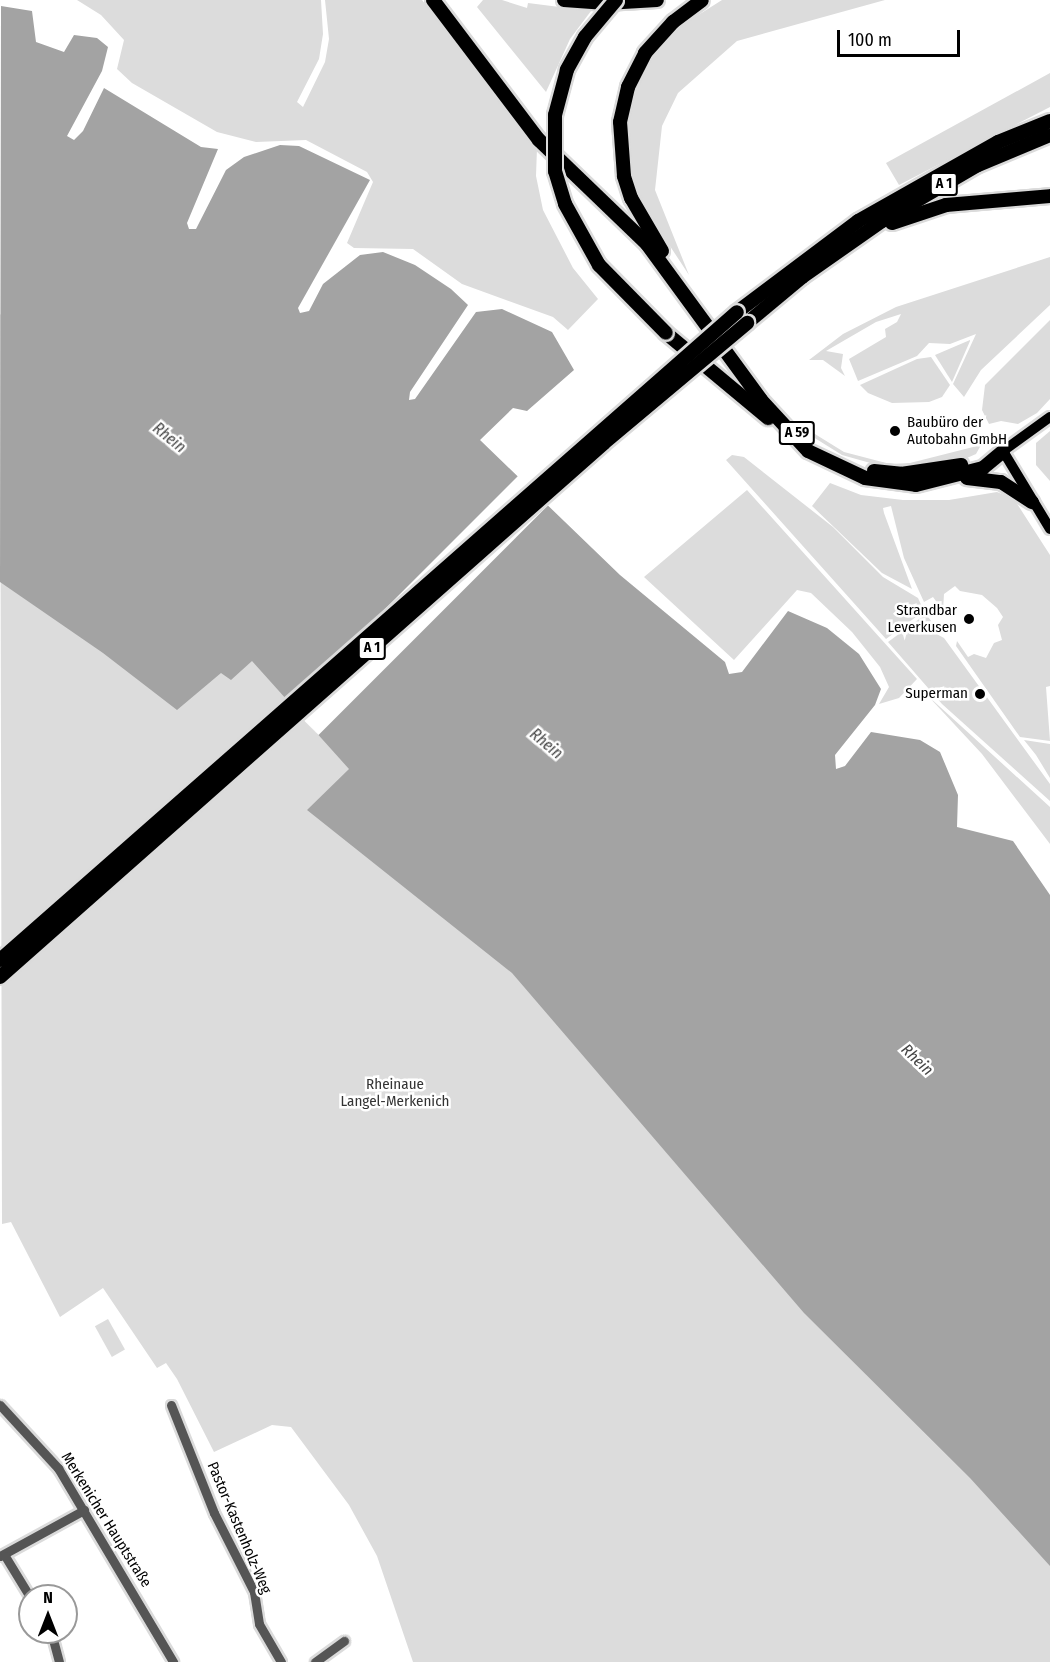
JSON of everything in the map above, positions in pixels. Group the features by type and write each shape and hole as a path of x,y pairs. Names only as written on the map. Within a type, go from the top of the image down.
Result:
{"highway":[{"name":"A 59","path":"433,0 539,140 647,244 761,400 798,442 821,460 865,478 909,485 941,481"},
{"name":"A 59","path":"440,0 537,129 635,219 666,258 767,400 802,439 852,465 900,474 947,469 1003,451"},
{"path":"564,0 606,3 657,0"},
{"path":"616,0 585,37 567,70 555,115 555,171 564,204 599,265 666,333 798,442"},
{"path":"666,258 631,198 620,158 620,122 628,87 645,53 673,22 702,0"},
{"name":"A 1","path":"0,960 737,312 858,221 998,142 1050,121"},
{"name":"A 1","path":"0,976 604,444 844,246 978,165 1050,135"},
{"path":"844,246 929,209 1050,196"},
{"path":"941,481 983,468 1003,451"},
{"path":"941,481 994,479 1032,502"}],"main road":[{"path":"1050,417 1003,451 1050,529"}],"street":[{"name":"Merkenicher Hauptstraße","path":"0,1405 58,1468 173,1662"},
{"name":"Pastor-Kastenholz-Weg","path":"171,1405 214,1513 254,1592 259,1624 281,1662"},
{"path":"21,1584 2,1556 84,1510"},
{"path":"315,1662 344,1641"},
{"path":"54,1644 59,1662"}],"green space":[{"path":"77,0 321,0 323,34 319,59 297,102 303,107 325,62 329,39 325,0 422,0 537,148 536,176 543,210 573,268 598,299 568,330 553,317 462,284 413,249 354,248 347,243 373,182 367,172 306,140 256,142 217,132 132,83 117,69 124,40 101,15"},
{"path":"483,0 502,0 527,8 528,3 591,11 570,39 546,92 477,7"},
{"path":"722,0 885,0 737,41 678,93 662,126 655,190 689,275 641,202 630,170 629,113 634,92 650,56 673,31"},
{"path":"1050,73 1050,107 899,185 886,163"},
{"path":"1050,257 1050,305 981,370 964,397 953,384 976,334 950,344 929,343 917,356 858,381 849,359 886,337 885,329 897,322 901,314 876,322 826,351 843,354 841,368 845,376 823,360 809,360 843,334 896,307"},
{"name":"Rheinaue Langel-Merkenich","path":"0,314 1050,1300 1050,1662 413,1662 377,1556 349,1505 291,1427 272,1425 214,1452 177,1379 166,1363 157,1368 103,1288 60,1317 11,1222 2,1224"},
{"path":"1050,320 1050,399 1037,413 1018,424 1001,421 989,424 982,410 985,385"},
{"path":"970,341 952,382 935,355"},
{"path":"931,357 950,385 942,397 929,402 892,403 868,393 860,385 917,359"},
{"path":"802,426 844,452 890,464 910,463 981,445 976,454 960,461 913,469 881,466 842,455 805,432"},
{"path":"1050,431 1050,481 1036,465 1036,443"},
{"path":"732,455 744,457 833,527 883,577 918,598 924,611 886,639 726,460"},
{"path":"830,483 861,495 903,500 949,500 997,492 1014,499 1050,555 1050,686 1046,687 1050,741 1020,737 956,646 957,641 968,657 974,654 986,658 994,643 1002,640 998,625 1003,617 997,608 982,595 960,591 955,586 944,594 943,611 933,597 924,602 904,558 891,506 883,508 884,513 912,589 882,573 812,506"},
{"path":"747,490 917,679 899,698 879,704 889,687 880,667 852,632 811,593 797,590 734,660 644,577"},
{"path":"926,614 934,625 929,630 944,638 1050,784 1050,801 942,704 888,642"},
{"path":"928,696 1050,807 1050,844 982,754"},
{"path":"1024,740 1050,744 1050,778 1036,755"},
{"path":"108,1319 125,1350 112,1357 95,1326"}],"water":[{"name":"Rhein","path":"1,6 32,11 36,42 64,52 74,35 97,38 108,47 102,71 67,136 74,140 83,131 104,88 201,147 218,149 187,223 189,229 196,229 226,170 244,157 280,145 299,146 370,180 298,308 300,313 309,311 323,284 360,255 383,252 415,265 451,289 468,305 410,392 409,400 415,399 476,312 502,309 552,332 574,370 527,411 513,408 480,440 620,575 725,662 729,674 742,672 788,611 827,628 859,654 881,689 875,705 835,755 836,769 845,766 871,732 920,740 940,752 958,795 957,827 1013,841 1050,895 1050,1566 970,1478 804,1313 512,973 307,810 349,769 252,661 231,680 221,673 177,710 103,653 0,582"}],"pier":[{"path":"520,474 550,504 318,735 289,705"}],"place":[{"name":"Baubüro der Autobahn GmbH","path":"895,431"},
{"name":"Strandbar Leverkusen","path":"969,619"},
{"name":"Superman","path":"980,694"}]}
